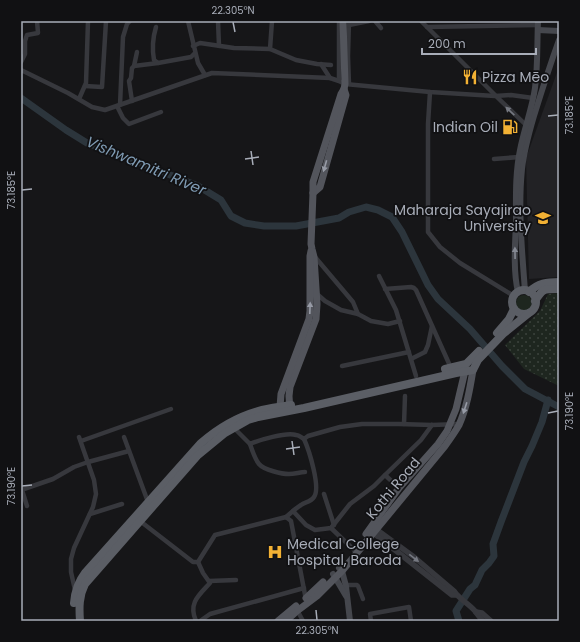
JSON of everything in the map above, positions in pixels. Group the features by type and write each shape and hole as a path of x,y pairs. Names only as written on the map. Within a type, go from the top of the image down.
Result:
{"highway":[{"path":"529,313 522,314 516,312 512,303 521,293 534,287 550,282 559,282"},
{"path":"501,332 529,313 534,308 535,301 541,292 545,289 559,289"},
{"path":"521,293 532,294 535,301"},
{"path":"80,621 76,589 80,579 192,452 207,438 246,415 257,411 286,408 472,364 501,332 514,309"},
{"path":"75,621 74,606 78,596 86,584 197,456 225,433 248,420 286,408 416,376 472,364"}],"main road":[{"path":"286,408 290,387 316,319 317,311 312,249 313,196 320,187 346,95 344,85 344,68 347,22"},
{"path":"521,293 516,282 516,171 533,98 538,59 538,25 559,31"},
{"path":"521,293 522,170 531,129 544,82 559,40"},
{"path":"286,408 281,394 309,319 310,256 312,249"},
{"name":"Kothi Road","path":"278,621 306,601 317,596 357,553 400,488 438,444 447,431 451,424 472,364"},
{"name":"Kothi Road","path":"341,569 354,550 445,446 455,431 466,404 472,364"},
{"path":"341,569 346,585 350,621"},
{"path":"334,576 347,597"},
{"name":"Kothi Road","path":"286,621 296,609"}],"street":[{"path":"21,62 25,54 25,42 27,35 38,33 37,21"},
{"path":"79,99 86,83 88,21"},
{"path":"85,86 102,87 106,21"},
{"path":"130,21 127,24 123,37 118,106 123,118 129,124 161,112"},
{"path":"188,21 198,63 205,75"},
{"path":"218,21 219,46"},
{"path":"270,49 272,21"},
{"path":"339,21 344,85"},
{"path":"344,85 348,56 347,22 369,21"},
{"path":"375,21 381,28"},
{"path":"421,21 495,96 526,125"},
{"path":"427,27 538,25"},
{"path":"156,27 153,55 154,60 158,63"},
{"path":"193,46 200,43 234,48 270,49 296,60 331,65"},
{"path":"132,101 129,81 137,52"},
{"path":"134,66 191,57 195,53"},
{"path":"321,64 330,78"},
{"path":"21,70 92,107 105,110 212,73 330,78 344,85 495,96 508,95 533,98"},
{"path":"430,92 428,124 428,232 440,247 460,262 521,293"},
{"path":"494,159 519,157"},
{"path":"312,249 353,302 358,314"},
{"path":"379,276 396,310 416,376"},
{"path":"386,289 414,288 418,293 451,368"},
{"path":"316,294 341,310 358,314 371,321 388,324 400,321"},
{"path":"411,359 425,352 432,326"},
{"path":"342,366 409,352"},
{"path":"404,424 405,396"},
{"path":"78,596 71,572 72,559 74,548 93,507 96,494 94,480 80,439 171,409"},
{"path":"304,439 308,436 340,427 362,424 459,424"},
{"path":"293,511 306,525 315,530 332,526 350,504 374,486 420,440 432,425"},
{"path":"234,428 250,444 260,465 264,468 290,474 306,472"},
{"path":"198,562 215,535 286,517 301,504 316,496 317,484 312,459 304,439 295,434 260,440 250,444"},
{"path":"124,437 148,502"},
{"path":"27,506 22,490 53,479 74,467 129,451"},
{"path":"384,475 400,488"},
{"path":"324,494 332,526 354,550"},
{"path":"90,514 122,504"},
{"path":"286,517 291,521 306,601"},
{"path":"140,520 193,562 198,562"},
{"path":"373,529 414,557 454,590 456,595 476,612 483,621"},
{"path":"198,562 209,581"},
{"path":"209,581 236,580"},
{"path":"196,621 193,614 194,602 210,583 209,581"},
{"path":"346,585 357,585 363,599"},
{"path":"200,621 210,614 304,588"},
{"path":"371,621 370,614 409,607 411,621"},
{"path":"296,609 303,621"},
{"path":"476,612 482,613 491,621"}],"shaded area":[{"name":"Maharaja Sayajirao University","path":"559,67 559,277 529,279 526,158"},
{"path":"559,293 559,386 524,369 505,345 540,311 548,294"},
{"path":"521,295 527,295 532,300 530,309 527,311 521,311 516,306 516,300"}],"waterway":[{"name":"Vishwamitri River","path":"21,98 87,143 198,186 221,200 231,216 245,223 264,226 296,226 339,218 349,212 366,207 378,210 392,217 402,232 428,285 438,299 470,329 502,366 525,389 559,407"},
{"path":"459,621 456,611 470,589 475,585 482,570 494,556 493,544 524,462 542,422 548,400"}],"place":[{"name":"Pizza Mēo","path":"470,77"},
{"name":"Indian Oil","path":"510,127"},
{"name":"Maharaja Sayajirao University","path":"543,218"},
{"name":"Medical College Hospital, Baroda","path":"275,552"}]}
